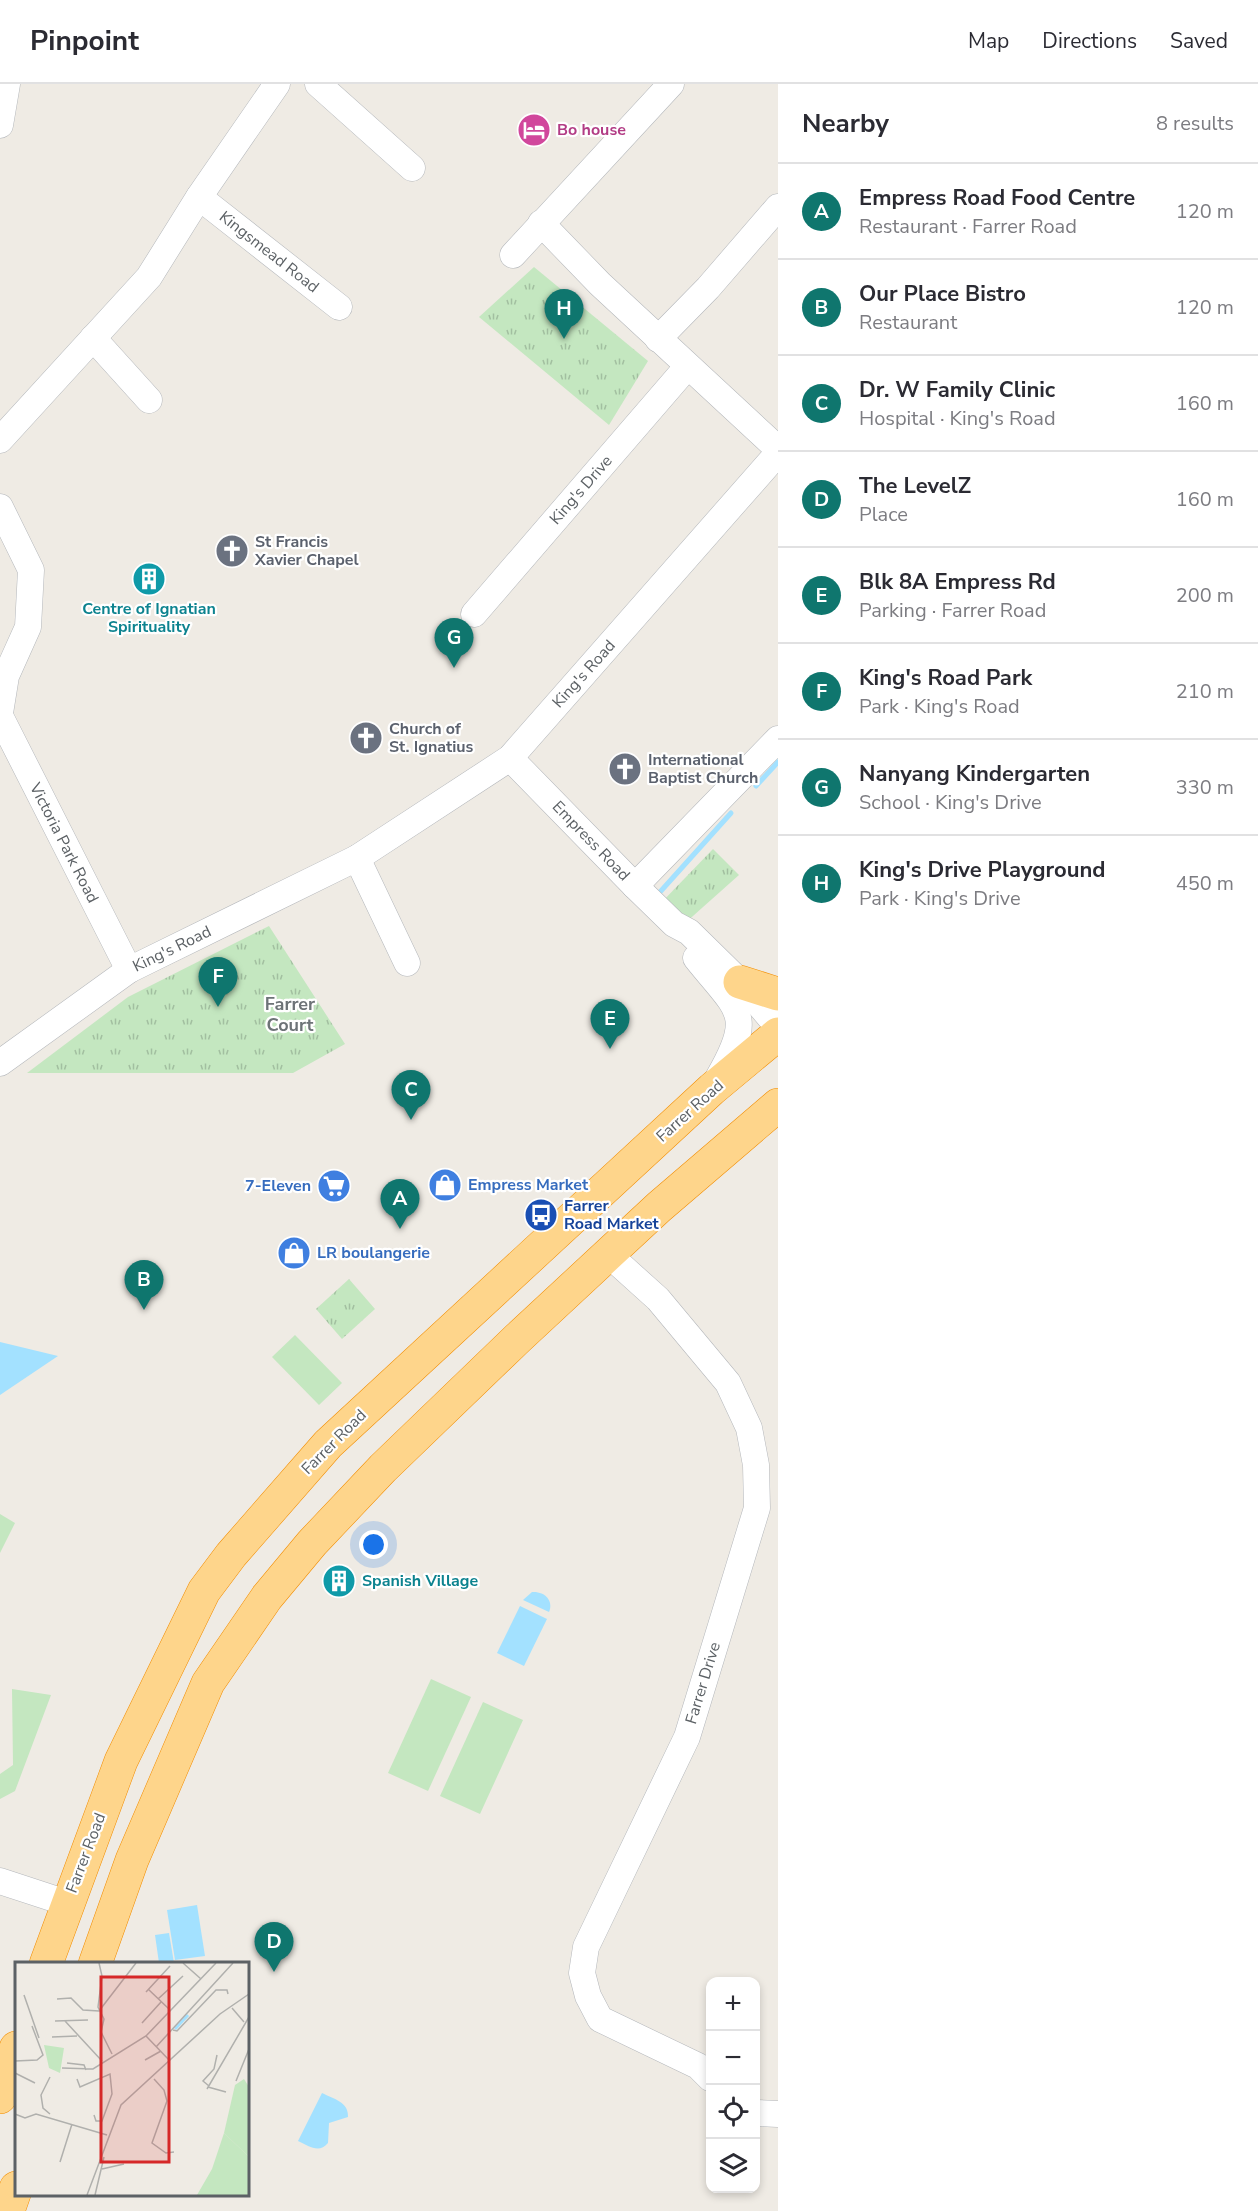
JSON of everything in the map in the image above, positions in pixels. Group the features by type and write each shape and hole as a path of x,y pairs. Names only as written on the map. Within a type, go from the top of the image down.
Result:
{"highway":[{"path":"740,982 778,994"},
{"name":"Farrer Road","path":"47,1962 121,1761 204,1591 231,1555 328,1444 712,1089 778,1034"},
{"path":"96,1962 132,1860 208,1683 267,1597 312,1543 384,1468 608,1254 778,1105"},
{"path":"1,2094 15,2051"},
{"path":"8,2211 15,2191"}],"street":[{"path":"0,125 7,84"},
{"path":"0,440 149,277 277,84"},
{"path":"318,84 412,168"},
{"path":"513,255 540,223 671,84"},
{"name":"Kingsmead Road","path":"200,197 339,307"},
{"path":"658,339 708,288 778,207"},
{"path":"540,223 687,367 778,451"},
{"path":"93,338 149,400"},
{"name":"King's Drive","path":"474,614 687,367"},
{"name":"King's Road","path":"5,1051 129,970 357,858 510,758 778,451"},
{"name":"Victoria Park Road","path":"0,507 31,570 28,627 6,676 0,715 129,970"},
{"path":"635,886 778,739"},
{"name":"Empress Road","path":"510,758 674,924 688,932 740,982 778,1027"},
{"path":"357,858 407,963"},
{"name":"Empress Road","path":"674,924 681,939 737,1011 741,1027 738,1044 712,1089"},
{"name":"Farrer Drive","path":"608,1254 658,1299 728,1383 749,1428 756,1465 757,1508 687,1737 586,1947 582,1965 588,1996 600,2019 698,2066 706,2073"},
{"path":"0,1881 67,1903"},
{"path":"760,2113 778,2114"}],"green space":[{"path":"534,267 648,361 609,425 479,317"},
{"path":"713,849 739,875 684,924 659,905"},
{"path":"269,926 345,1044 293,1073 27,1073 128,997"},
{"path":"349,1279 375,1309 342,1339 316,1309"},
{"path":"295,1335 342,1383 319,1405 272,1357"},
{"path":"0,1514 15,1523 0,1553"},
{"path":"431,1679 471,1697 428,1791 388,1773"},
{"path":"12,1689 51,1695 15,1791 0,1799 0,1774 13,1765"},
{"path":"483,1702 523,1720 480,1814 440,1796"}],"water":[{"path":"0,1342 58,1356 0,1395"},
{"path":"532,1592 547,1597 550,1604 549,1612 523,1600"},
{"path":"520,1606 547,1619 524,1666 497,1653"},
{"path":"197,1905 205,1956 175,1960 167,1910"},
{"path":"169,1933 174,1962 159,1962 155,1935"},
{"path":"322,2093 343,2104 348,2117 329,2123 328,2143 317,2149 298,2141"}],"waterway":[{"path":"756,786 778,762"},
{"path":"660,892 731,813"}],"place":[{"name":"Bo house","path":"534,130"},
{"name":"King's Drive Playground","path":"564,339"},
{"name":"St Francis Xavier Chapel","path":"232,551"},
{"name":"Centre of Ignatian Spirituality","path":"149,579"},
{"name":"Nanyang Kindergarten","path":"454,668"},
{"name":"Church of St. Ignatius","path":"366,738"},
{"name":"International Baptist Church","path":"625,769"},
{"name":"King's Road Park","path":"218,1007"},
{"name":"Blk 8A Empress Rd","path":"610,1049"},
{"name":"Dr. W Family Clinic","path":"411,1120"},
{"name":"Empress Market","path":"445,1185"},
{"name":"7-Eleven","path":"334,1186"},
{"name":"Farrer Road Market","path":"541,1215"},
{"name":"Empress Road Food Centre","path":"400,1229"},
{"name":"LR boulangerie","path":"294,1253"},
{"name":"Our Place Bistro","path":"144,1310"},
{"name":"Spanish Village","path":"339,1581"},
{"name":"The LevelZ","path":"274,1972"}],"district":[{"name":"Farrer Court","path":"290,1014"}]}
